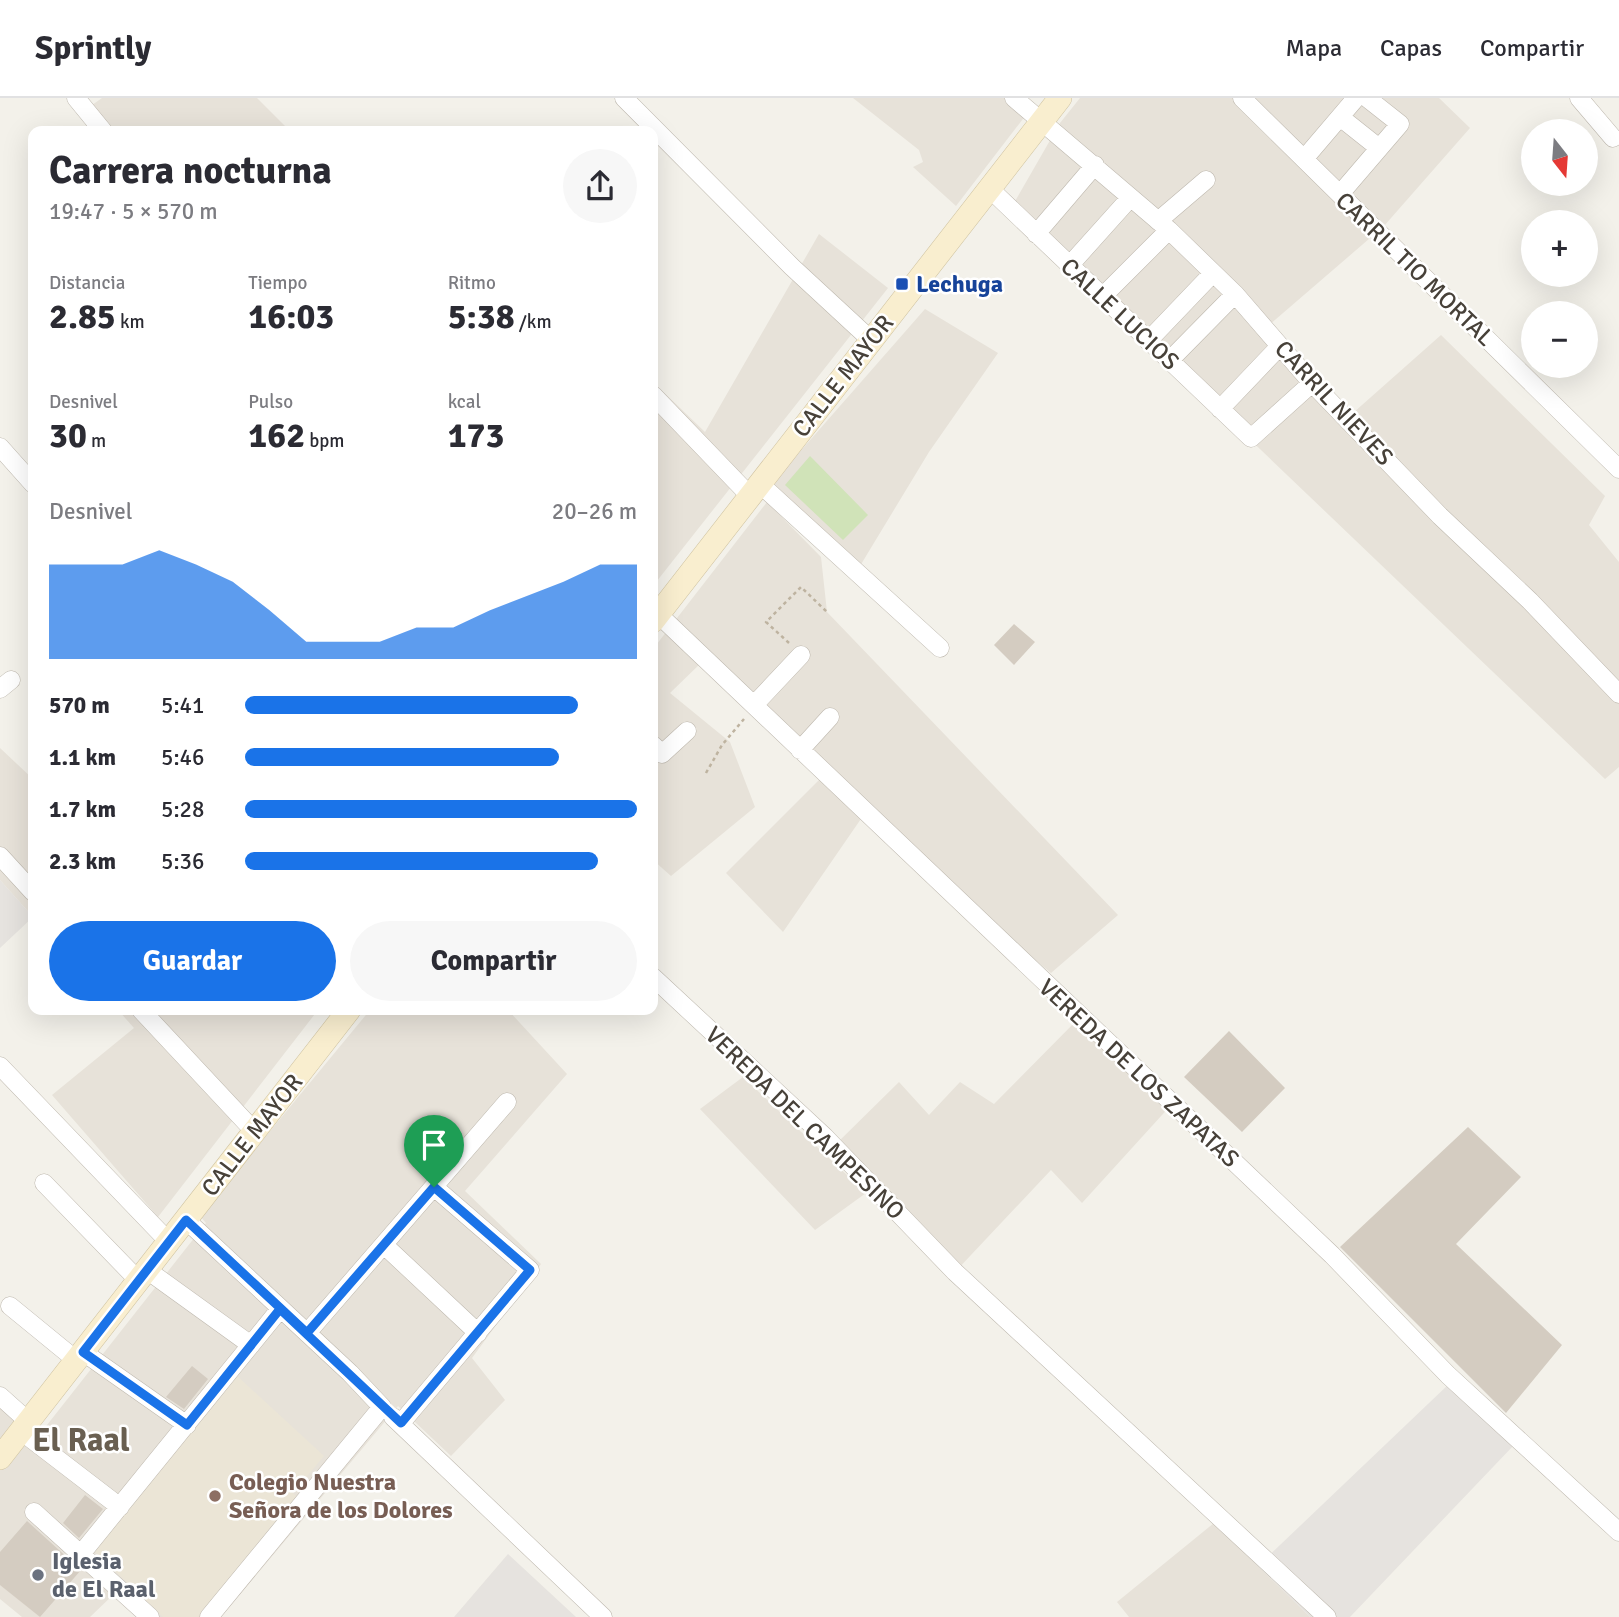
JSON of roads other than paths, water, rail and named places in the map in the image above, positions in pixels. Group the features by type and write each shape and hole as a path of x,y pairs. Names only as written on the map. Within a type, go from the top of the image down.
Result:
{"main road":[{"name":"CALLE MAYOR","path":"658,614 1059,98"},
{"name":"CALLE MAYOR","path":"0,1458 345,1015"}],"street":[{"path":"76,98 99,126"},
{"path":"624,98 652,126"},
{"name":"CARRIL NIEVES","path":"1014,98 1095,165 1213,273 1312,383 1440,516 1530,601 1619,694"},
{"name":"CARRIL TIO MORTAL","path":"1242,98 1619,469"},
{"path":"1304,159 1356,98"},
{"path":"1340,194 1400,124 1367,98"},
{"path":"1579,98 1613,138"},
{"path":"1340,117 1379,148"},
{"path":"658,132 792,267 871,340"},
{"path":"1036,234 1095,165"},
{"path":"1102,297 1163,225 1206,180"},
{"name":"CALLE LUCIOS","path":"990,189 1251,438 1312,383"},
{"path":"1069,266 1130,198"},
{"path":"1148,341 1213,273"},
{"path":"1169,361 1234,294"},
{"path":"1220,409 1280,346"},
{"path":"658,400 755,490 940,648"},
{"path":"0,447 28,478"},
{"name":"VEREDA DE LOS ZAPATAS","path":"658,621 754,705 1332,1255 1448,1375 1619,1532"},
{"path":"754,705 802,655"},
{"path":"800,750 830,717"},
{"path":"658,750 662,754 687,731"},
{"path":"0,856 28,887"},
{"name":"VEREDA DEL CAMPESINO","path":"658,981 825,1137 956,1272 1327,1617"},
{"path":"146,1015 255,1132"},
{"path":"0,1066 169,1242"},
{"path":"307,1333 508,1102"},
{"path":"44,1183 143,1275 251,1345"},
{"path":"401,1423 530,1270 434,1187"},
{"path":"186,1220 603,1617"},
{"path":"384,1245 478,1333"},
{"path":"10,1306 80,1356 187,1425"},
{"path":"81,1554 280,1309"},
{"path":"0,1396 25,1426 120,1507"},
{"path":"209,1617 382,1407"},
{"path":"34,1512 150,1617"}],"place":[{"name":"Lechuga","path":"902,284"},
{"name":"Colegio Nuestra Señora de los Dolores","path":"215,1496"},
{"name":"Iglesia de El Raal","path":"38,1575"}],"district":[{"name":"El Raal","path":"81,1440"}]}
